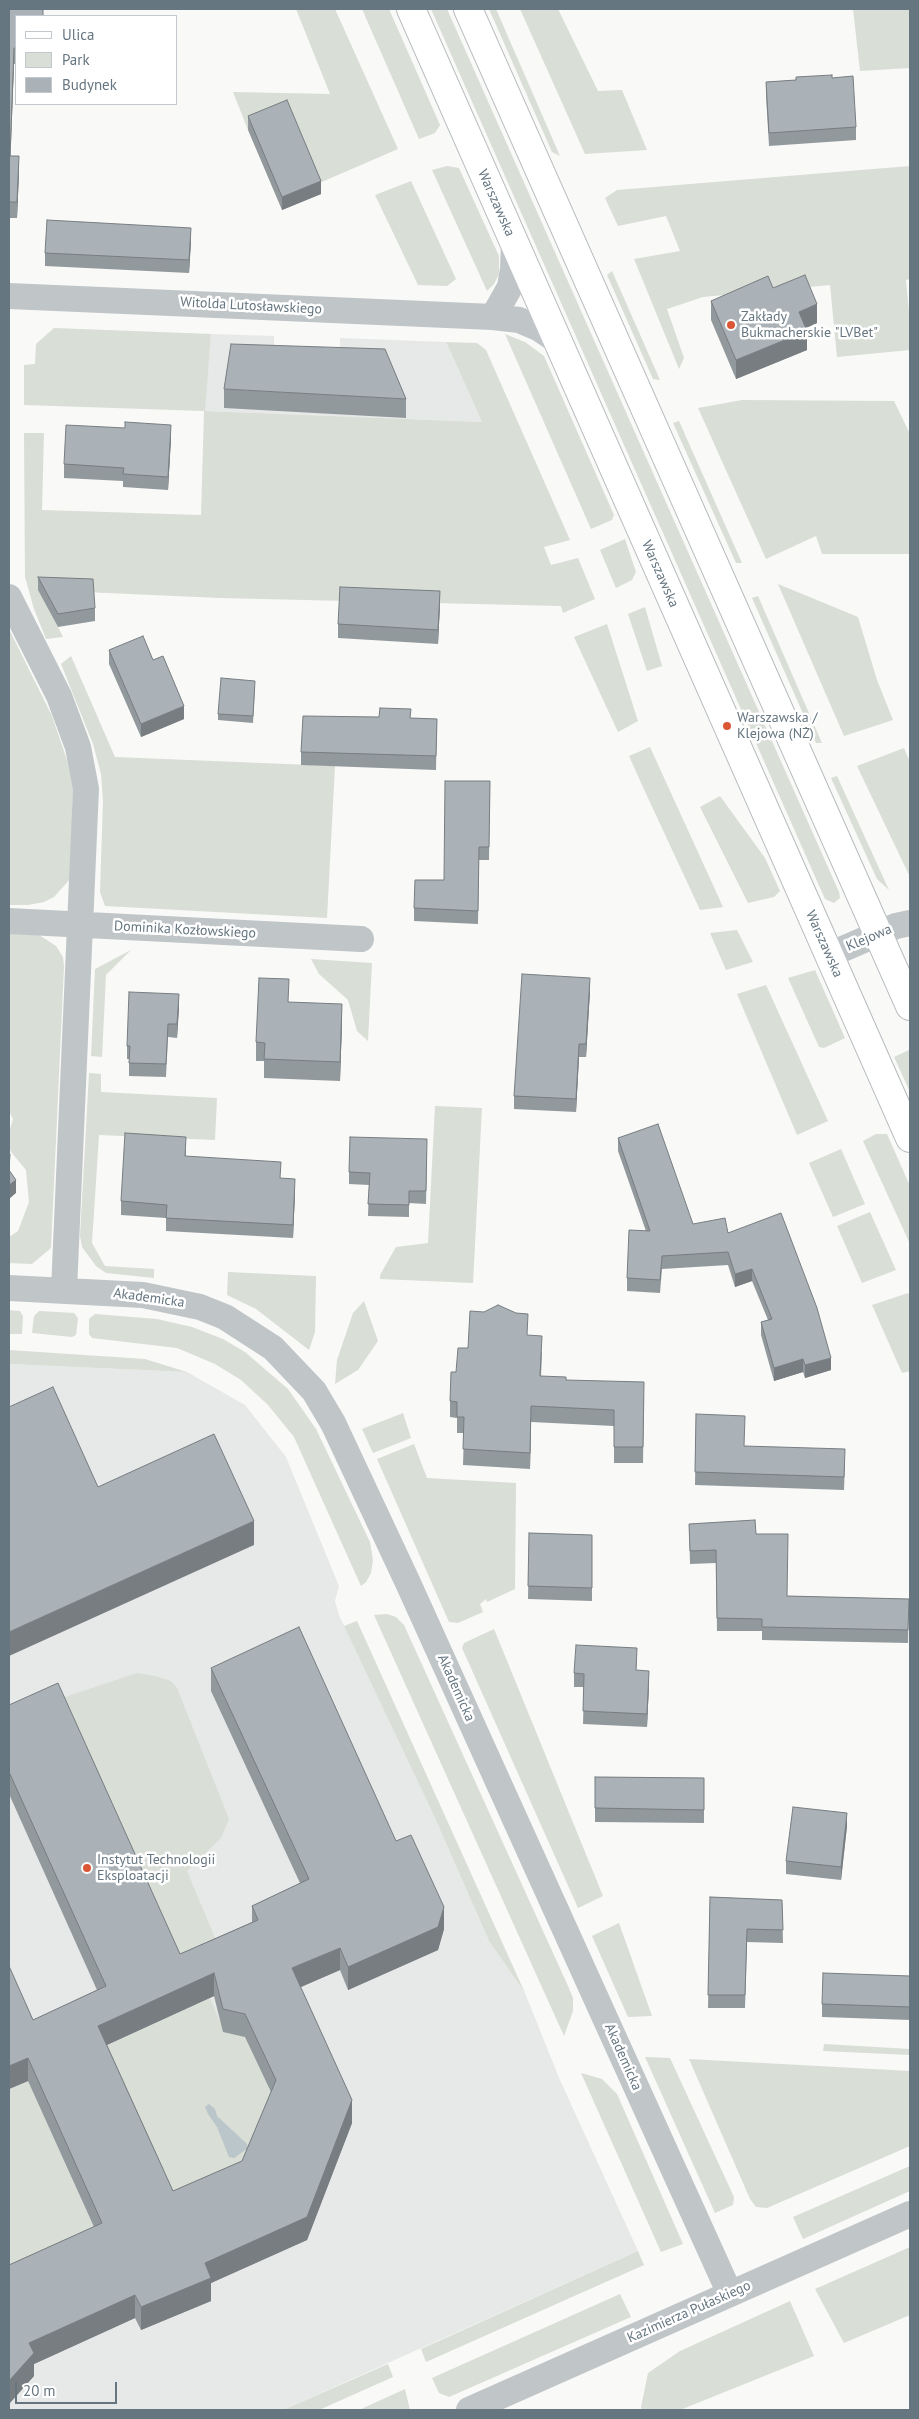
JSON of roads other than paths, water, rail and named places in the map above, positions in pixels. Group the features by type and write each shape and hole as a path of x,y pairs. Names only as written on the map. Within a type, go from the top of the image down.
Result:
{"main road":[{"name":"Warszawska","path":"410,9 910,1138"},
{"path":"468,9 910,1006"}],"street":[{"path":"493,317 510,287 514,269 514,243"},
{"path":"9,296 9,314"},
{"name":"Witolda Lutosławskiego","path":"9,296 493,317 519,320 538,328 556,340"},
{"path":"9,597 59,696 78,747 86,789 64,1290"},
{"name":"Dominika Kozłowskiego","path":"9,921 361,939"},
{"name":"Klejowa","path":"829,955 878,933 910,923"},
{"name":"Akademicka","path":"9,1288 144,1295 172,1299 217,1314 250,1332 273,1348 314,1391 333,1423 408,1583 730,2294"},
{"name":"Kazimierza Pułaskiego","path":"469,2410 910,2214"}],"place":[{"name":"Zakłady Bukmacherskie \"LVBet\"","path":"731,325"},
{"name":"Warszawska / Klejowa (NŻ)","path":"727,726"},
{"name":"Instytut Technologii Eksploatacji","path":"87,1868"}]}
